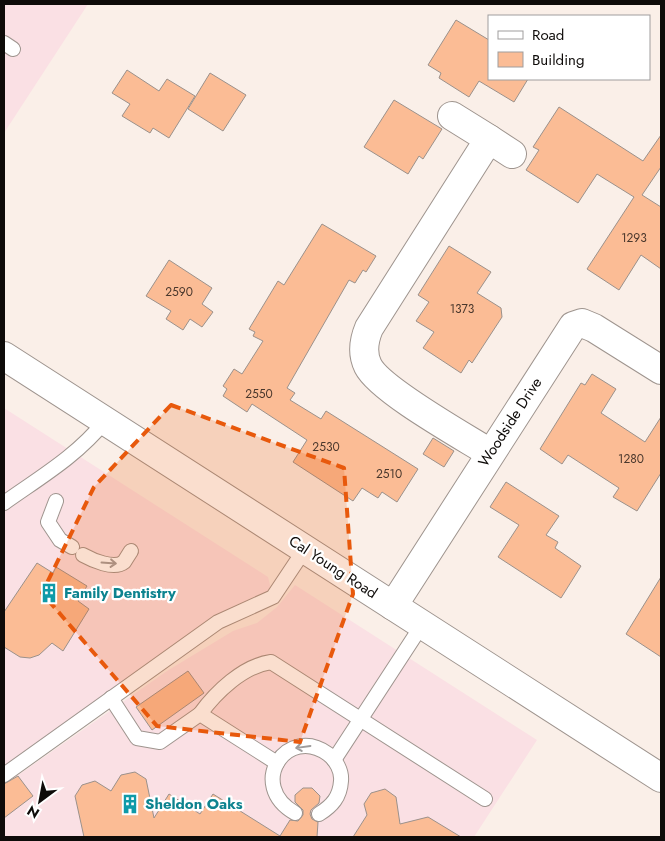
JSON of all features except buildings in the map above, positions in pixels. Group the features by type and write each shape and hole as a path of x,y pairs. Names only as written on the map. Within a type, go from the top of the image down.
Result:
{"street":[{"path":"452,116 512,154"},
{"path":"489,139 369,328 364,345 369,367 384,384 490,453"},
{"name":"Woodside Drive","path":"393,606 565,336 577,323 594,328 661,370"},
{"name":"Cal Young Road","path":"4,357 661,778"}],"lane":[{"path":"4,503 77,452 89,441 104,421"},
{"path":"56,501 48,522 60,540 94,562 118,564 123,562 131,551"},
{"path":"4,775 218,622 273,597 304,549"},
{"path":"334,760 422,625"},
{"path":"111,698 137,738 160,742 200,714 213,696 257,664 271,662 485,799"},
{"path":"200,714 277,763"},
{"path":"295,813 285,807 273,789 272,778 277,763 289,750 300,746 322,749 334,760 342,777 341,789 336,799 328,808 318,814"}],"highlighted area":[{"path":"171,405 344,468 353,594 300,742 157,726 42,593 94,487"}],"shaded area":[{"path":"4,4 88,4 4,133"},
{"path":"4,408 268,577 273,597 218,622 4,775"},
{"path":"295,585 537,740 474,837 4,837 4,785 167,671 233,631 257,623 277,607"}],"place":[{"name":"Family Dentistry","path":"49,593"},
{"name":"Sheldon Oaks","path":"130,804"}]}
